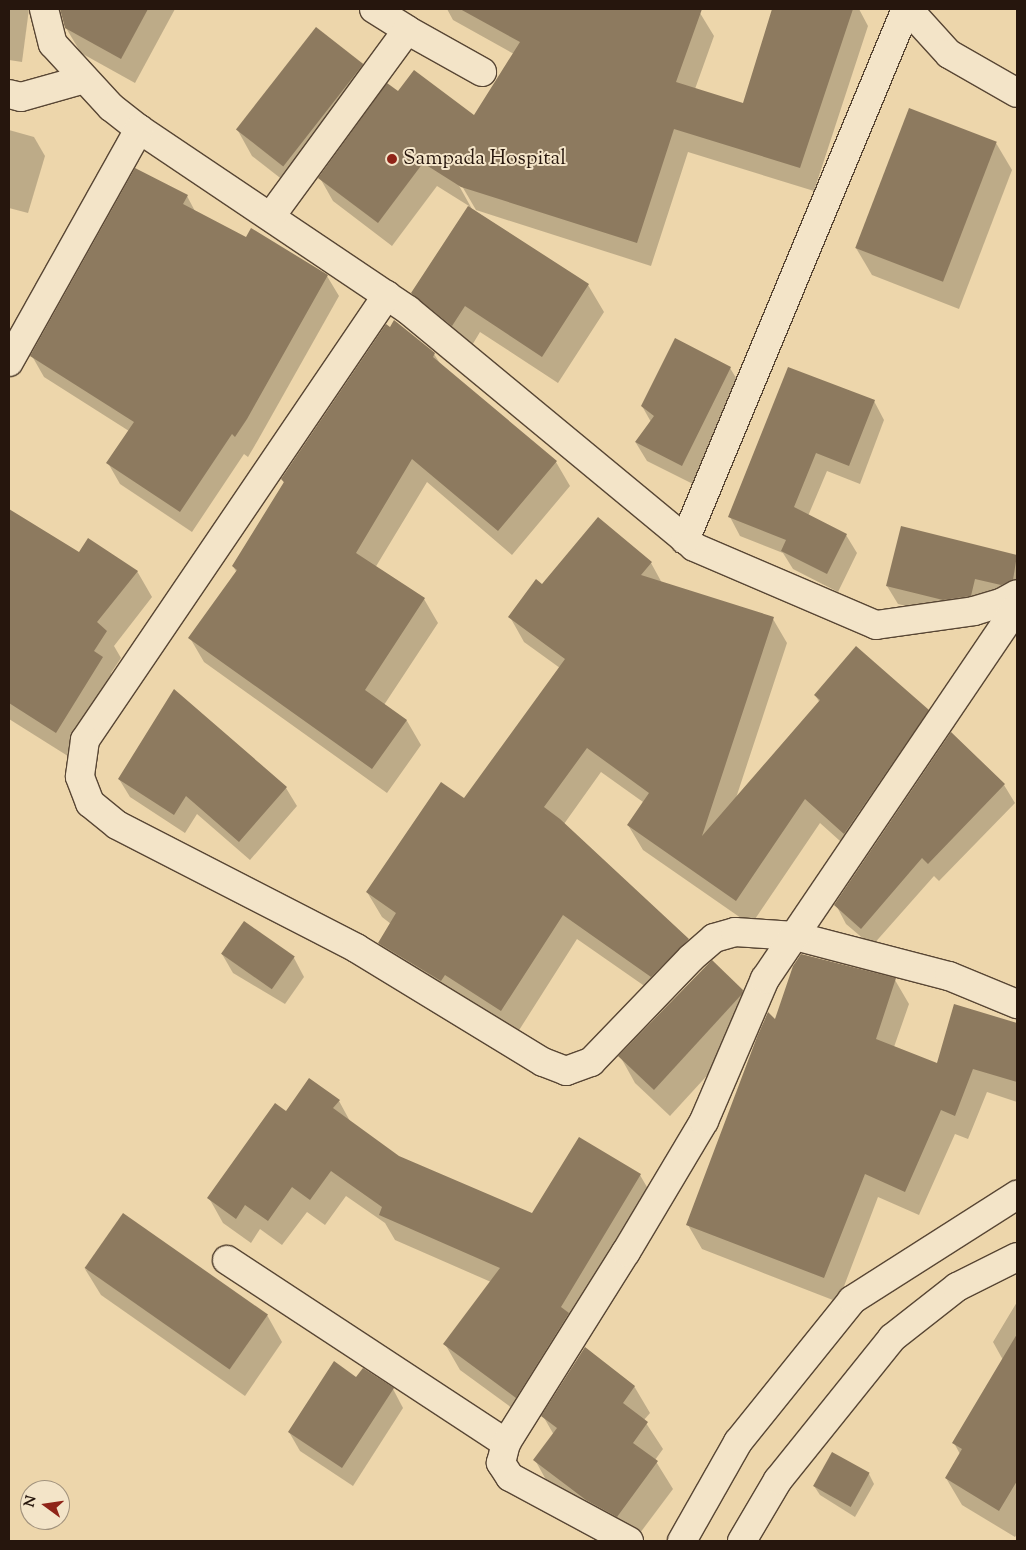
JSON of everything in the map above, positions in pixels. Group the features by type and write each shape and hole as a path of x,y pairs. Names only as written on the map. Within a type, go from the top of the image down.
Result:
{"street":[{"path":"44,9 53,44 111,107 139,129 387,294 694,547 876,625 974,611 1000,603 1017,594"},
{"path":"374,9 407,30 482,72"},
{"path":"685,540 907,9 949,54 1017,93"},
{"path":"271,216 407,30"},
{"path":"9,94 21,97 85,78"},
{"path":"9,362 139,129"},
{"path":"387,294 85,740 80,777 90,803 117,825 356,948 543,1062 566,1071 591,1062 691,958 714,938 735,932 795,936 949,976 1017,1004"},
{"path":"629,1541 510,1477 501,1463 506,1442 626,1252 700,1128 765,979 1017,607"},
{"path":"682,1541 738,1442 852,1300 1017,1195"},
{"path":"742,1541 778,1480 892,1338 957,1287 1017,1257"},
{"path":"227,1260 506,1442"}],"building":[{"path":"60,9 148,9 121,59 65,28"},
{"path":"460,9 702,9 676,82 743,103 772,9 853,9 800,168 674,129 637,243 461,187 423,163 378,223 318,178 387,83 398,91 414,70 474,115 520,42"},
{"path":"316,27 363,64 283,166 236,129"},
{"path":"909,108 997,142 943,282 855,248"},
{"path":"135,168 188,195 183,204 246,237 251,228 328,275 247,419 235,437 232,434 180,512 106,463 134,422 30,356"},
{"path":"468,206 589,284 542,357 465,306 452,326 411,293"},
{"path":"394,320 435,353 433,357 557,461 498,531 412,459 356,553 425,598 365,690 407,720 372,769 188,638 237,570 232,566 284,482 281,479 386,324 390,327"},
{"path":"675,338 731,367 682,466 635,442 654,416 641,406"},
{"path":"788,367 875,400 849,466 816,453 794,507 847,534 827,574 781,551 786,540 728,517"},
{"path":"9,509 79,552 88,538 138,571 97,622 107,631 94,651 103,657 56,733 9,703"},
{"path":"598,517 652,562 641,575 774,617 702,836 820,700 814,695 856,646 929,710 844,834 805,799 736,901 627,825 649,793 587,748 544,807 560,819 689,939 651,977 563,915 501,1011 445,975 441,981 378,943 396,913 366,892 441,782 464,798 565,659 508,617 536,579 542,584"},
{"path":"901,526 1017,555 1013,580 1001,585 975,579 971,596 943,600 886,586"},
{"path":"174,689 287,787 239,842 186,796 174,815 118,779"},
{"path":"951,732 1005,784 928,864 922,858 861,929 834,905"},
{"path":"244,921 295,957 272,989 221,954"},
{"path":"801,954 896,978 876,1039 937,1063 954,1004 1017,1023 1017,1082 973,1069 955,1116 941,1110 905,1192 865,1174 824,1278 686,1225 757,1037 768,1012 775,1019 793,966"},
{"path":"712,960 743,990 742,994 654,1090 618,1056"},
{"path":"309,1078 340,1100 333,1108 399,1156 532,1213 579,1137 641,1174 561,1307 569,1313 516,1398 443,1344 500,1268 379,1215 382,1207 331,1171 310,1200 292,1187 268,1221 245,1205 236,1219 207,1198 275,1103 286,1111"},
{"path":"123,1213 268,1315 230,1369 85,1268"},
{"path":"1017,1334 1017,1481 999,1511 945,1478 962,1449 952,1443"},
{"path":"585,1347 635,1386 623,1403 648,1422 633,1443 658,1461 617,1517 586,1500 533,1460 557,1428 541,1416"},
{"path":"334,1361 356,1377 363,1368 394,1388 342,1468 288,1432"},
{"path":"832,1452 870,1473 851,1507 813,1486"}],"place":[{"name":"Sampada Hospital","path":"392,159"}]}
